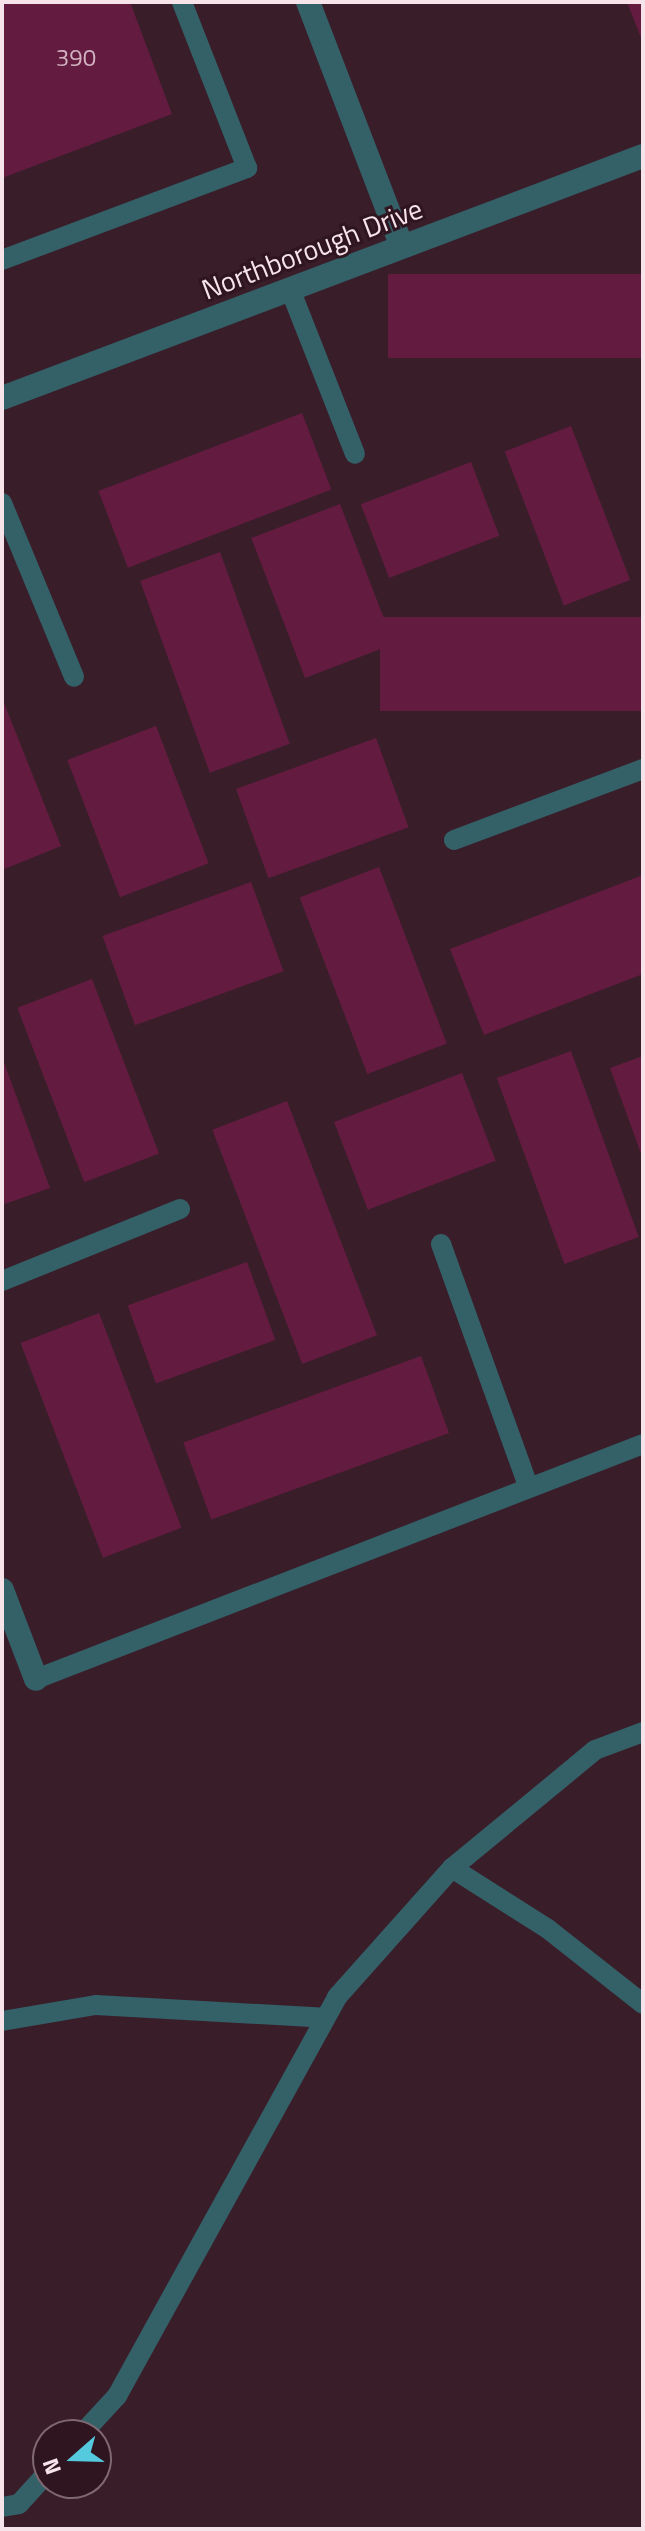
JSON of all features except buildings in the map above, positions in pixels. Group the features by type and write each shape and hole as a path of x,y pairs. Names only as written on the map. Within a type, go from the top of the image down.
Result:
{"street":[{"path":"308,2 402,247"},
{"name":"Northborough Drive","path":"2,398 643,156"},
{"path":"2,1590 36,1679"}],"lane":[{"path":"2,260 247,168 182,2"},
{"path":"290,289 355,454"},
{"path":"2,503 74,677"},
{"path":"454,840 643,769"},
{"path":"2,1281 180,1209"},
{"path":"441,1244 529,1488"},
{"path":"36,1679 643,1444"},
{"path":"96,2419 117,2396 325,2018 452,1868 595,1750 643,1732"},
{"path":"452,1868 548,1929 643,2004"},
{"path":"2,2021 96,2005 325,2018"},
{"path":"2,2507 19,2504 32,2490"}]}
